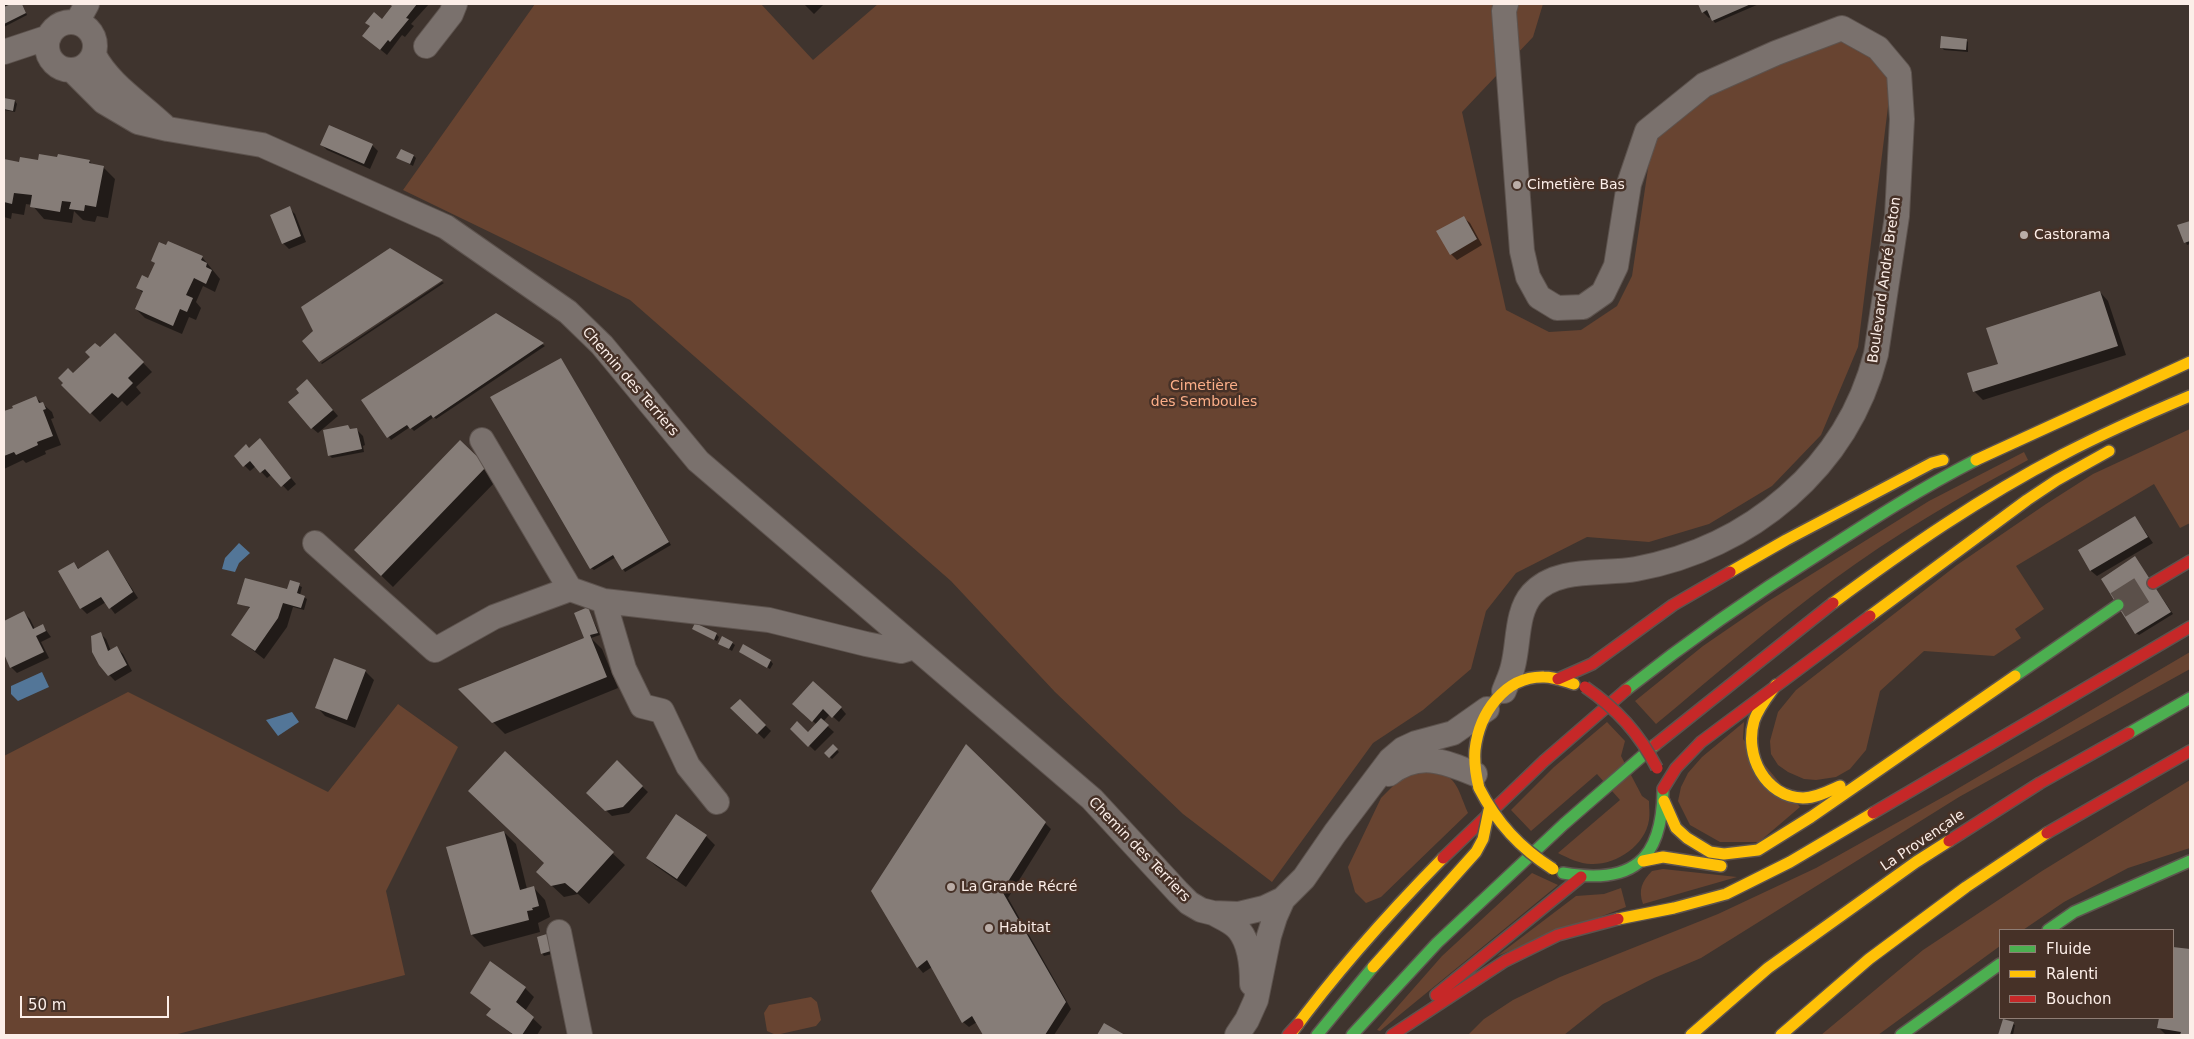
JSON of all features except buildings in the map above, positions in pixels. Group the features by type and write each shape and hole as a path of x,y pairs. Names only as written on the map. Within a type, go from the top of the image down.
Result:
{"main road":[{"path":"1289,1035 1356,951 1406,896 1470,831 1533,770 1646,674 1756,594 1855,530 1992,452 2155,376 2190,362"},
{"path":"1352,1035 1414,966 1523,861 1628,766 1821,611 1941,527 2047,461 2164,406 2190,396"},
{"path":"1732,866 1663,857 1643,861 1622,873 1601,878 1581,877 1553,869 1532,857 1501,827 1489,810 1477,781 1476,746 1479,728 1487,709 1504,691 1517,682 1549,678 1592,664 1673,605 1786,540 1932,463 2045,428"},
{"path":"1643,861 1656,843 1662,824 1664,795 1670,775 1682,758 2027,500 2092,459 2117,446"},
{"path":"2153,583 2190,561"},
{"path":"1549,678 1585,687 1625,717 1648,748 1657,768 1676,828 1698,846 1710,852 1724,854 1751,851 1772,843 1812,817 2118,606"},
{"path":"1391,1035 1505,961 1558,935 1624,917 1674,908 1726,894 1790,862 2190,627"},
{"path":"1776,686 1759,709 1753,724 1751,751 1755,766 1767,782 1784,793 1801,798 1820,795 1855,779 1916,744"},
{"name":"La Provençale","path":"1691,1035 1768,968 1916,862 2040,783 2190,698"},
{"path":"1781,1035 1869,959 1966,887 2067,820 2190,752"},
{"path":"1317,1035 1373,967 1476,852 1483,840 1489,810"},
{"path":"1772,858 1849,826"},
{"path":"2049,929 2074,912 2190,861"},
{"path":"1391,1035 1511,932 1581,877"},
{"path":"1901,1035 1999,965"}],"street":[{"path":"426,46 451,14 454,4"},
{"name":"Boulevard André Breton","path":"1504,691 1513,669 1522,612 1532,594 1548,582 1569,575 1637,569 1707,548 1759,520 1792,494 1831,450 1858,404 1871,374 1876,354 1897,216 1902,119 1899,73 1878,48 1842,28 1776,53 1704,86 1647,131 1628,184 1616,266 1603,293 1583,307 1557,308 1540,297 1528,277 1522,251 1504,11 1506,4"},
{"path":"94,55 81,68 72,70 59,67 49,47 52,31 82,13 84,25 93,35 95,42 94,55 100,67 117,85 168,129"},
{"path":"4,52 49,47"},
{"path":"4,62 49,47"},
{"name":"Chemin des Terriers","path":"72,70 104,102 138,122 262,145 454,232 568,312 602,345 698,461 1092,799 1188,903 1201,910 1213,913 1239,914 1274,904"},
{"path":"482,440 570,589 604,601 769,620 866,644 901,650 914,647"},
{"path":"314,543 434,650 494,618 570,589"},
{"path":"604,601 624,669 642,706 662,711 688,766 717,802"},
{"path":"1520,628 1529,653 1549,678"},
{"path":"1240,931 1253,915 1274,904 1304,878 1390,760 1403,749 1416,743 1452,733 1487,709"},
{"path":"1362,796 1403,764 1415,761 1432,760 1477,781"},
{"path":"1242,1028 1256,1000 1269,936 1275,917 1274,904"},
{"path":"1213,913 1240,931 1250,955 1252,993 1242,1028"},
{"path":"559,932 580,1035"}],"green space":[{"name":"Cimetière des Semboules","path":"535,4 761,4 813,60 878,4 1543,4 1533,37 1462,112 1506,310 1549,332 1581,330 1617,306 1632,276 1653,135 1711,90 1842,36 1873,55 1892,75 1858,347 1821,435 1772,486 1709,524 1649,542 1587,537 1516,573 1486,611 1471,669 1423,710 1373,743 1272,882 1183,814 1055,692 951,581 630,300 403,190"},
{"path":"2190,429 2190,523 2180,528 2154,484 2016,566 2044,609 2015,629 2021,638 1994,656 1924,651 1880,691 1866,750 1850,769 1836,777 1816,780 1804,779 1778,765 1771,754 1770,741 1778,712 1796,690 1957,565 2046,504 2093,474"},
{"path":"2024,452 2028,460 1928,517 1880,547 1810,597 1656,724 1635,701 1703,646 1767,602 1929,501"},
{"path":"2190,652 2190,669 1959,797 1701,958 1654,978 1603,1004 1564,1035 1468,1035 1484,1019 1513,1000 1560,977 1718,914 1816,868 1952,792"},
{"path":"128,692 328,792 398,704 458,747 386,891 405,975 174,1035 4,1035 4,756"},
{"path":"1607,722 1625,741 1621,756 1642,796 1649,801 1649,820 1642,838 1628,852 1610,861 1587,864 1558,853 1620,800 1597,774 1531,831 1511,810 1554,767"},
{"path":"1744,722 1743,739 1800,807 1759,842 1720,842 1690,825 1678,801 1681,787 1688,773 1702,757"},
{"path":"1426,768 1450,778 1458,789 1468,813 1381,897 1366,903 1355,892 1348,867 1381,798 1403,776"},
{"path":"2190,780 2190,848 2128,868 2064,902 2024,929 1999,929 1999,947 1878,1035 1821,1035 1923,950 2042,871"},
{"path":"1663,869 1737,877 1643,904 1641,890 1643,882 1652,871"},
{"path":"1532,873 1558,885 1380,1031 1377,1030 1442,956"},
{"path":"1621,888 1626,907 1497,956 1576,896 1604,894"},
{"path":"811,997 817,1002 821,1020 816,1026 776,1035 767,1031 764,1013 769,1005"}],"water":[{"path":"239,543 250,553 239,563 235,572 222,569 225,558"},
{"path":"42,672 49,687 18,701 11,694 11,686"},
{"path":"292,712 299,722 278,736 266,720"}],"tunnel":[{"path":"2118,605 2153,583"}],"traffic: fast":[{"path":"1626,690 1721,619 1769,586 1896,505 1976,460"},
{"path":"2015,676 2118,605"},
{"path":"2129,733 2190,698"},
{"path":"1352,1035 1437,943 1564,824 1655,745"},
{"path":"1563,873 1587,876 1608,875 1625,871 1638,863 1649,851 1657,835 1663,791"},
{"path":"2049,929 2074,912 2190,861"},
{"path":"1901,1035 1999,965"},
{"path":"1317,1035 1373,967"}],"traffic: slow":[{"path":"1976,460 2190,362"},
{"path":"1833,603 1888,563 2002,488 2094,439 2190,396"},
{"path":"1870,616 2027,500 2057,480 2109,451"},
{"path":"1730,572 1786,540 1932,463 1943,460"},
{"path":"1664,801 1676,828 1687,838 1710,852 1724,854 1758,850 1811,817 2015,676"},
{"path":"1479,788 1475,760 1477,736 1488,711 1496,700 1506,690 1530,678 1548,677 1574,684"},
{"path":"1776,685 1754,721 1752,747 1760,772 1768,782 1790,796 1813,797 1840,786"},
{"path":"1479,788 1510,834 1553,869"},
{"path":"1373,967 1476,852 1483,839 1489,810"},
{"path":"1618,919 1674,908 1726,894 1790,862 1873,813"},
{"path":"1781,1035 1869,959 1966,887 2047,833"},
{"path":"1691,1035 1768,968 1916,862 1949,841"},
{"path":"1643,861 1663,857 1721,866"},
{"path":"1290,1035 1363,944 1443,858"}],"traffic: jam":[{"path":"2153,583 2190,561"},
{"path":"1558,679 1592,664 1673,605 1730,572"},
{"path":"1655,745 1833,603"},
{"path":"1663,789 1676,768 1701,742 1870,616"},
{"path":"1873,813 2190,627"},
{"path":"1585,687 1617,713 1635,733 1657,768"},
{"path":"1443,858 1544,761 1626,690"},
{"path":"1949,841 2040,783 2129,733"},
{"path":"2047,833 2190,751"},
{"path":"1436,995 1581,877"},
{"path":"1392,1035 1505,961 1558,935 1618,919"},
{"path":"1288,1035 1298,1024"}],"place":[{"name":"Cimetière Bas","path":"1517,185"},
{"name":"Castorama","path":"2024,235"},
{"name":"La Grande Récré","path":"951,887"},
{"name":"Habitat","path":"989,928"}]}
